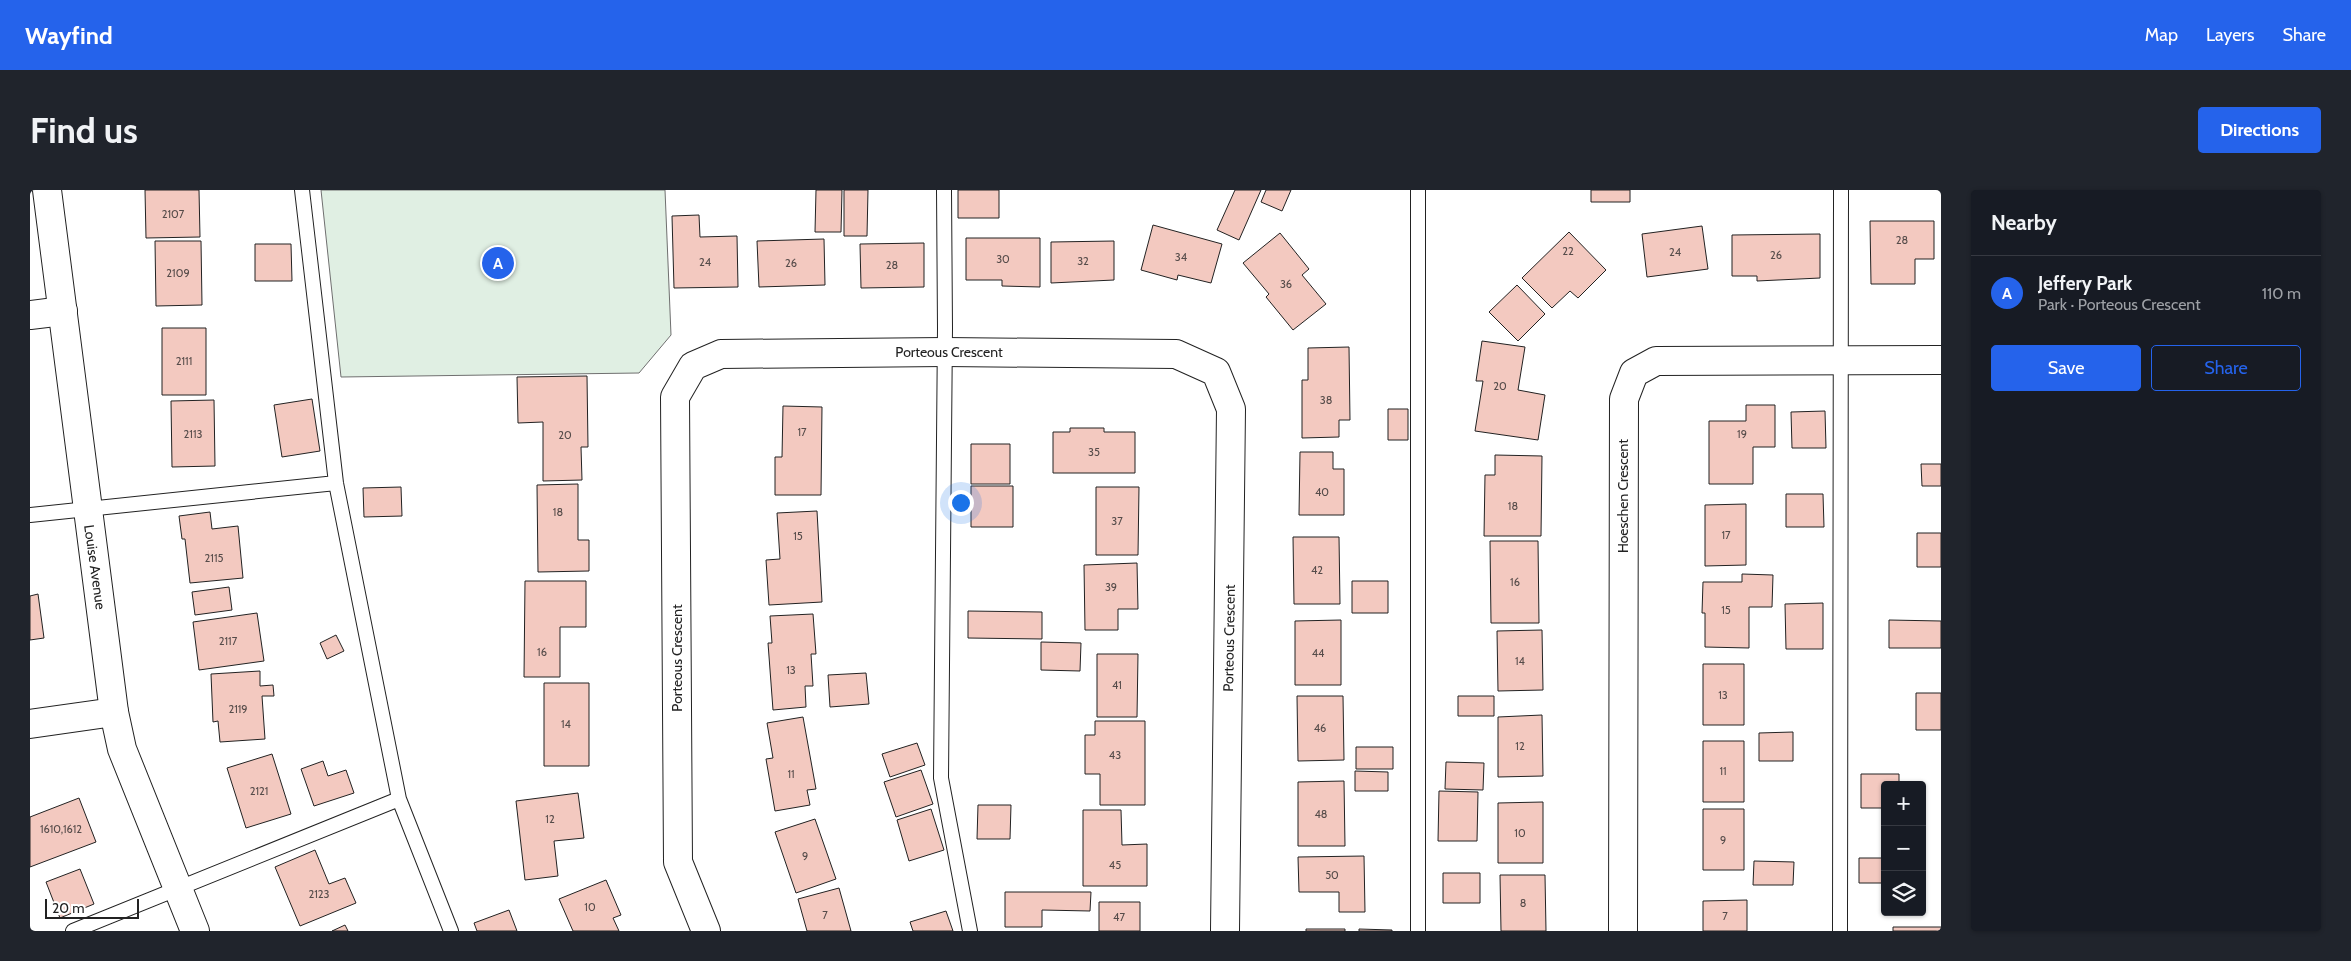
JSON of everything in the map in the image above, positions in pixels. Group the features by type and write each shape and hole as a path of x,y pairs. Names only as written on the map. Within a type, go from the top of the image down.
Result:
{"street":[{"name":"Louise Avenue","path":"47,190 114,712 122,749 194,931"},
{"path":"30,315 63,311"},
{"name":"Porteous Crescent","path":"706,931 678,862 674,397 694,366 721,354 945,352 1176,354 1216,372 1232,409 1225,931"},
{"name":"Hoeschen Crescent","path":"1623,931 1624,399 1634,373 1656,361 1941,360"},
{"path":"30,724 114,712"}],"lane":[{"path":"302,190 336,483 399,799 451,931"},
{"path":"944,190 945,352 941,778 970,931"},
{"path":"1418,190 1418,931"},
{"path":"1840,931 1841,190"},
{"path":"30,515 336,483"},
{"path":"73,931 399,799"}],"green space":[{"path":"321,190 665,190 671,335 639,373 341,377"}],"building":[{"path":"145,190 199,190 200,237 146,238"},
{"path":"816,190 842,190 841,232 815,232"},
{"path":"844,190 868,190 867,236 844,236"},
{"path":"958,190 999,190 999,218 958,218"},
{"path":"1235,190 1261,190 1239,240 1217,230"},
{"path":"1266,190 1291,190 1282,211 1261,202"},
{"path":"1591,190 1630,190 1630,202 1591,202"},
{"path":"699,215 700,237 737,236 738,287 674,288 672,216"},
{"path":"1870,221 1934,221 1934,259 1915,259 1915,284 1871,284"},
{"path":"1153,225 1222,244 1211,283 1178,275 1177,280 1141,270"},
{"path":"1702,226 1708,269 1647,277 1642,234"},
{"path":"1569,232 1606,270 1578,298 1570,291 1552,308 1522,278"},
{"path":"1280,233 1309,269 1302,275 1326,304 1293,330 1266,297 1269,294 1243,263"},
{"path":"1820,234 1820,278 1757,281 1757,276 1732,276 1732,235"},
{"path":"966,238 1040,238 1040,287 1002,286 1002,280 966,280"},
{"path":"824,239 825,285 759,287 757,241"},
{"path":"155,241 201,241 202,305 156,306"},
{"path":"1114,241 1114,280 1051,283 1051,242"},
{"path":"924,243 924,287 861,288 860,244"},
{"path":"255,244 291,244 292,281 255,281"},
{"path":"1517,285 1545,314 1518,341 1489,312"},
{"path":"162,328 206,328 206,395 162,395"},
{"path":"1482,341 1525,347 1518,390 1545,395 1538,440 1475,431 1483,381 1476,381"},
{"path":"1349,347 1350,420 1339,420 1339,437 1302,438 1302,380 1308,380 1308,348"},
{"path":"587,376 588,447 581,447 582,480 543,481 543,422 518,423 517,377"},
{"path":"312,399 320,451 282,457 274,405"},
{"path":"214,400 215,466 172,467 171,401"},
{"path":"1746,405 1775,405 1775,447 1753,447 1753,484 1709,484 1709,421 1746,421"},
{"path":"783,406 822,407 821,495 775,495 775,457 782,457"},
{"path":"1388,409 1408,409 1408,440 1388,440"},
{"path":"1825,411 1826,448 1792,448 1791,412"},
{"path":"1070,428 1104,428 1104,432 1135,432 1135,473 1053,473 1053,432 1070,432"},
{"path":"971,444 1010,444 1010,484 971,484"},
{"path":"1300,452 1333,452 1333,469 1344,469 1344,515 1299,515"},
{"path":"1495,455 1542,456 1541,536 1484,536 1485,475 1495,475"},
{"path":"1921,464 1941,464 1941,486 1922,486"},
{"path":"578,484 578,540 589,540 589,571 538,572 537,485"},
{"path":"971,486 1013,486 1013,527 971,527"},
{"path":"401,487 402,516 364,517 363,488"},
{"path":"1096,487 1139,487 1138,555 1096,555"},
{"path":"1786,494 1823,494 1824,527 1786,527"},
{"path":"1746,504 1746,565 1705,566 1705,505"},
{"path":"817,511 822,602 769,605 766,560 780,559 777,513"},
{"path":"210,512 212,529 238,526 243,578 190,583 185,539 182,539 179,516"},
{"path":"1917,533 1941,533 1941,567 1917,567"},
{"path":"1293,537 1339,537 1340,604 1294,604"},
{"path":"1490,541 1538,541 1539,623 1491,623"},
{"path":"1137,563 1138,609 1118,609 1118,630 1085,630 1084,565"},
{"path":"1742,574 1773,575 1772,607 1749,607 1749,648 1705,647 1705,613 1702,613 1703,582 1742,582"},
{"path":"525,581 586,581 586,627 560,627 560,677 524,677"},
{"path":"1352,581 1388,581 1388,613 1352,613"},
{"path":"229,587 232,610 195,615 192,592"},
{"path":"38,594 44,638 30,640 30,596"},
{"path":"1823,603 1823,649 1786,649 1785,604"},
{"path":"968,611 1042,612 1042,639 968,638"},
{"path":"257,613 264,661 199,670 193,622"},
{"path":"813,614 816,654 811,654 813,686 805,686 806,707 773,710 768,643 772,643 770,616"},
{"path":"1341,620 1341,685 1295,685 1295,621"},
{"path":"1889,620 1941,621 1941,648 1889,648"},
{"path":"1542,630 1543,690 1498,691 1497,631"},
{"path":"336,635 344,651 327,659 320,643"},
{"path":"1041,642 1081,643 1080,671 1041,670"},
{"path":"1097,654 1138,654 1137,717 1097,717"},
{"path":"1703,664 1744,664 1744,725 1703,725"},
{"path":"260,671 260,686 273,685 274,696 262,696 265,739 220,742 218,721 213,722 211,674"},
{"path":"866,673 869,704 830,707 828,675"},
{"path":"544,683 589,683 589,766 544,766"},
{"path":"1916,693 1941,693 1941,730 1916,730"},
{"path":"1297,696 1343,696 1344,760 1298,761"},
{"path":"1458,696 1494,696 1494,716 1458,716"},
{"path":"1542,715 1543,776 1498,777 1498,717"},
{"path":"803,717 816,789 807,790 810,805 775,811 766,759 773,758 767,723"},
{"path":"1095,721 1145,721 1145,805 1100,805 1100,774 1085,774 1085,735 1095,735"},
{"path":"1793,732 1793,761 1759,761 1759,733"},
{"path":"1703,741 1744,741 1744,802 1703,802"},
{"path":"917,743 925,765 890,777 882,754"},
{"path":"1356,747 1393,747 1393,769 1356,769"},
{"path":"272,754 291,814 246,828 227,768"},
{"path":"323,761 328,776 346,770 354,793 314,806 301,769"},
{"path":"1446,762 1484,763 1483,790 1445,789"},
{"path":"921,770 933,804 896,817 884,782"},
{"path":"1355,771 1388,772 1388,791 1355,791"},
{"path":"1861,774 1899,774 1899,781 1881,781 1881,808 1861,808"},
{"path":"1344,781 1345,846 1298,846 1298,782"},
{"path":"1439,791 1478,792 1477,841 1438,841"},
{"path":"578,793 584,838 554,841 558,876 525,880 516,801"},
{"path":"79,798 96,842 30,867 30,817"},
{"path":"1543,802 1543,863 1498,863 1498,803"},
{"path":"978,805 1011,805 1010,839 977,839"},
{"path":"931,809 944,850 909,861 897,820"},
{"path":"1703,809 1744,809 1744,870 1703,870"},
{"path":"1083,810 1121,810 1122,845 1147,844 1147,886 1083,886"},
{"path":"815,819 836,879 796,893 775,832"},
{"path":"315,850 329,884 345,878 356,903 300,926 275,867"},
{"path":"1364,856 1365,912 1339,912 1339,892 1299,892 1298,857"},
{"path":"1859,858 1881,858 1881,883 1859,883"},
{"path":"1754,861 1794,862 1793,885 1753,885"},
{"path":"80,869 94,904 60,918 46,882"},
{"path":"1443,873 1480,873 1480,903 1443,903"},
{"path":"1500,875 1545,875 1546,931 1501,931"},
{"path":"606,880 621,915 613,918 619,931 573,931 559,899"},
{"path":"839,888 851,931 807,931 798,899"},
{"path":"1005,892 1091,892 1090,911 1042,910 1042,927 1005,927"},
{"path":"1747,900 1747,931 1703,931 1703,901"},
{"path":"1099,902 1140,902 1140,931 1099,931"},
{"path":"509,910 517,931 477,931 474,923"},
{"path":"946,911 953,931 913,931 910,922"},
{"path":"345,925 348,931 332,931"},
{"path":"1893,927 1941,927 1941,931 1893,931"},
{"path":"1306,929 1345,929 1345,931 1306,931"},
{"path":"1359,929 1392,930 1392,931 1359,931"}],"place":[{"name":"Jeffery Park","path":"498,263"}]}
